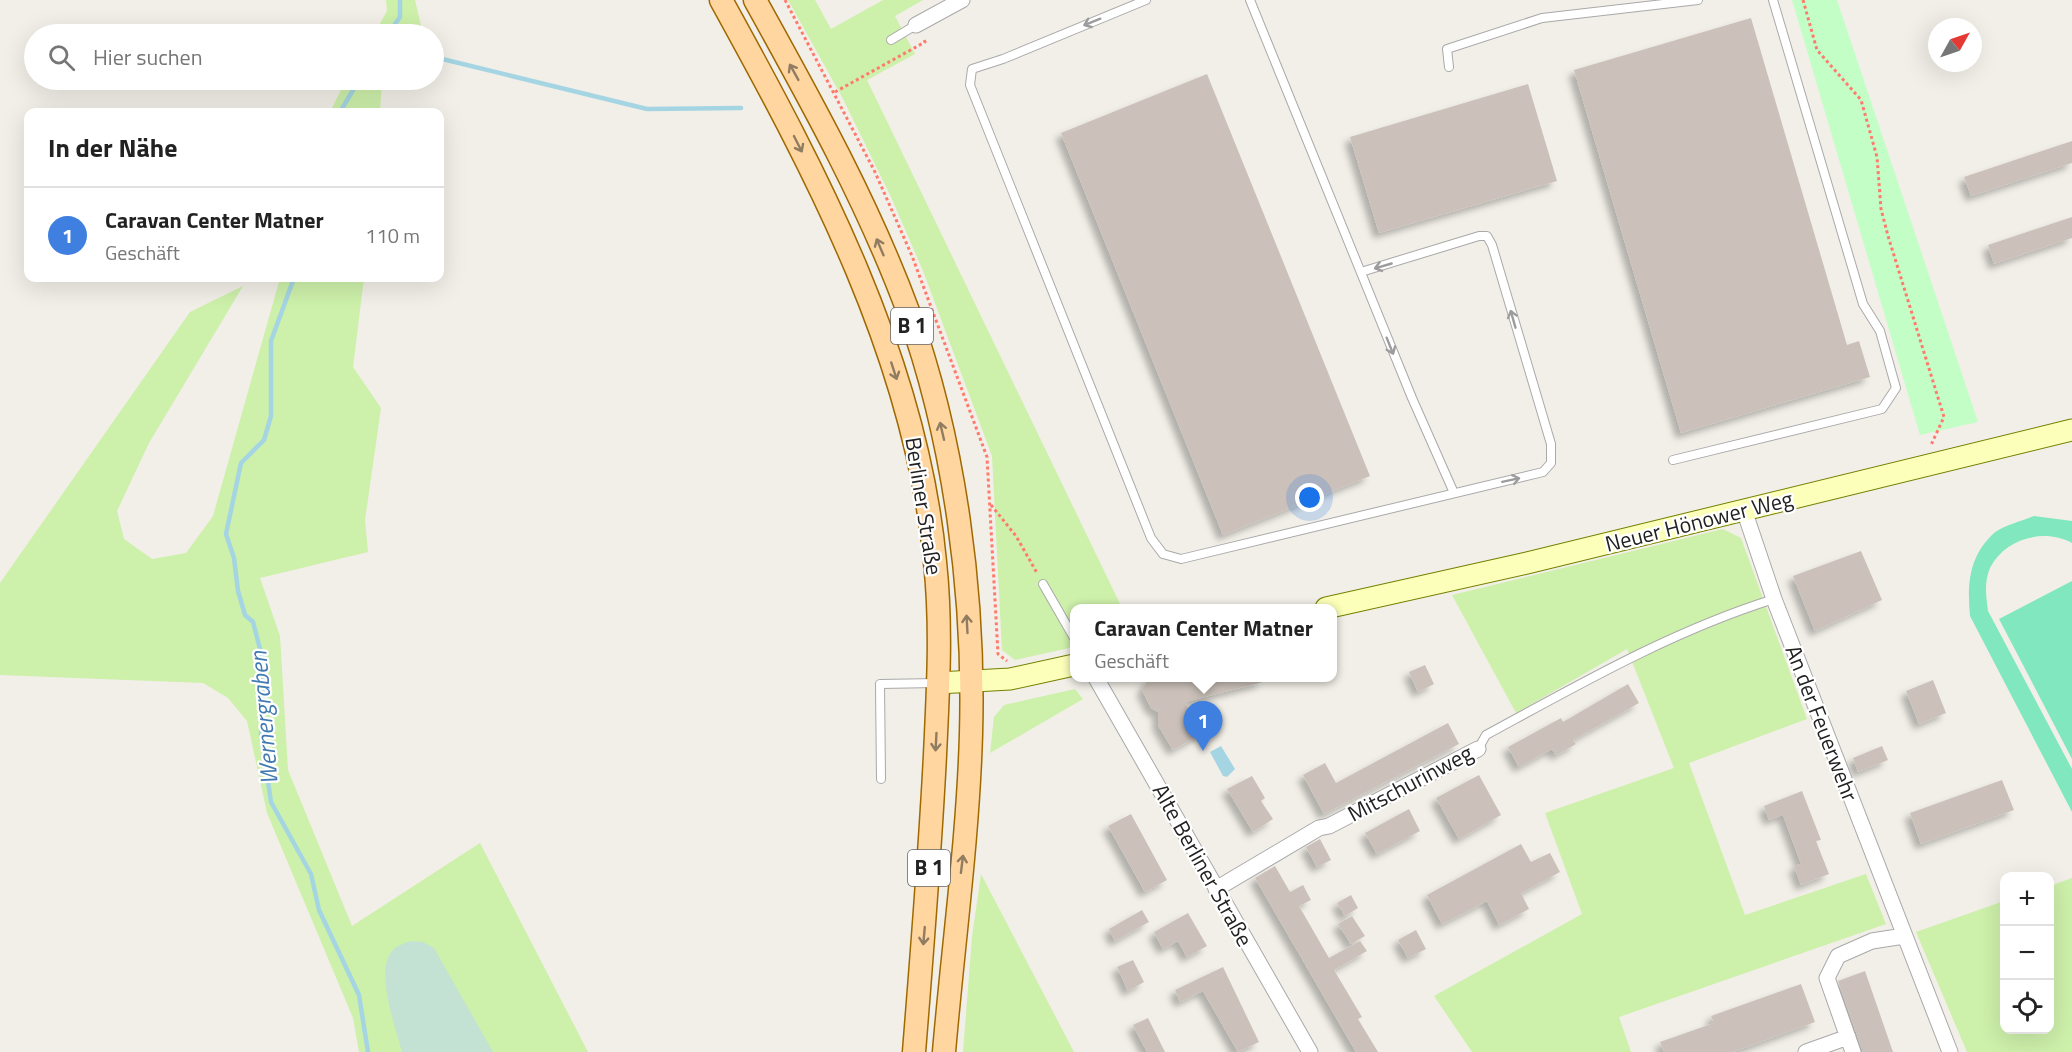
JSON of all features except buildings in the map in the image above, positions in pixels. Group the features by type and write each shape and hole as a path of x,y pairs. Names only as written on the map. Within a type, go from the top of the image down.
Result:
{"main road":[{"name":"Berliner Straße","path":"721,0 798,144 844,237 876,315 916,446 927,504 936,562 938,683 930,855 914,1052"},
{"name":"Berliner Straße","path":"755,0 824,125 870,221 907,310 927,369 956,498 963,560 971,732 966,828 944,1052"},
{"name":"Neuer Hönower Weg","path":"1337,606 2072,430"},
{"path":"938,683 1010,679 1070,666"}],"street":[{"path":"916,25 962,0"},
{"name":"An der Feuerwehr","path":"1744,510 1774,599 1950,1052"},
{"name":"Alte Berliner Straße","path":"1098,682 1310,1052"},
{"name":"Mitschurinweg","path":"1216,889 1319,828 1329,826 1417,783 1478,749"},
{"path":"1853,1052 1827,978 1838,956 1872,941 1904,936"},
{"path":"1806,1052 1848,1037"}],"lane":[{"path":"1146,0 1003,59 972,69 970,86 1151,538 1163,554 1181,559 1544,472 1551,463 1552,454 1492,245 1487,236 1479,236 1361,272"},
{"path":"1250,0 1412,398 1454,493"},
{"path":"1449,67 1448,49 1542,18 1698,0"},
{"path":"1673,460 1882,409 1896,388 1880,331 1863,304 1773,0"},
{"path":"891,40 916,25"},
{"path":"1043,584 1070,631"},
{"name":"Mitschurinweg","path":"1478,749 1486,735 1631,657 1727,614 1774,599"},
{"path":"881,780 880,684 938,683"}],"path":[{"path":"785,0 835,92 885,193 947,344 987,457 998,654 1006,661 1010,679"},
{"path":"1803,0 1817,50 1861,100 1877,157 1881,209 1944,417 1922,465"},
{"path":"835,92 925,42 916,25"},
{"path":"989,503 1016,536 1043,584"}],"green space":[{"path":"386,0 415,0 421,24 380,24 387,11"},
{"path":"788,0 815,0 831,29 883,0 923,0 895,16 915,54 867,80 1120,604 1070,604 1070,648 1015,660 1002,650 992,456 923,271 891,197 842,97"},
{"path":"1792,0 1837,0 1978,422 1920,435"},
{"path":"341,90 381,90 380,108 332,108"},
{"path":"279,282 364,282 353,367 381,408 365,520 368,552 260,578 280,636 288,770 352,926 480,843 588,1052 359,1052 353,1018 267,813 247,721 228,698 203,683 0,675 0,583 190,312 243,286 149,443 117,511 124,539 152,559 186,553 213,516"},
{"path":"2034,516 2072,521 2072,543 2049,536 2038,536 2015,543 2005,549 1988,573 1987,605 1988,611 2072,769 2072,812 1970,616 1970,582 1979,551 1998,530"},
{"path":"1723,529 1741,538 1807,719 1689,763 1745,915 1866,874 1886,924 1619,1017 1631,1052 1472,1052 1434,996 1582,914 1545,813 1674,768 1627,649 1516,713 1452,595"},
{"path":"2072,581 2072,759 1999,619"},
{"path":"1075,689 1083,699 990,753 994,717 1004,705"},
{"path":"981,874 1074,1052 963,1052 972,937"},
{"path":"2072,878 2072,1052 1967,1052 1916,932 2000,902 2000,1034 2054,1034 2054,885"},
{"path":"411,941 423,942 434,948 493,1052 402,1052 388,999 386,969 388,958 394,949"}],"water":[{"path":"1221,746 1235,769 1227,777 1223,776 1210,752"}],"waterway":[{"name":"Wernergraben","path":"395,24 400,17 400,0"},
{"path":"444,59 647,109 741,108"},
{"name":"Wernergraben","path":"342,108 353,90"},
{"name":"Wernergraben","path":"293,282 271,341 271,416 264,440 241,463 226,534 234,558 238,591 245,615 253,622 264,664 261,735 271,802 311,874 319,910 359,995 368,1052"}],"place":[{"name":"Caravan Center Matner","path":"1203,751"}]}
